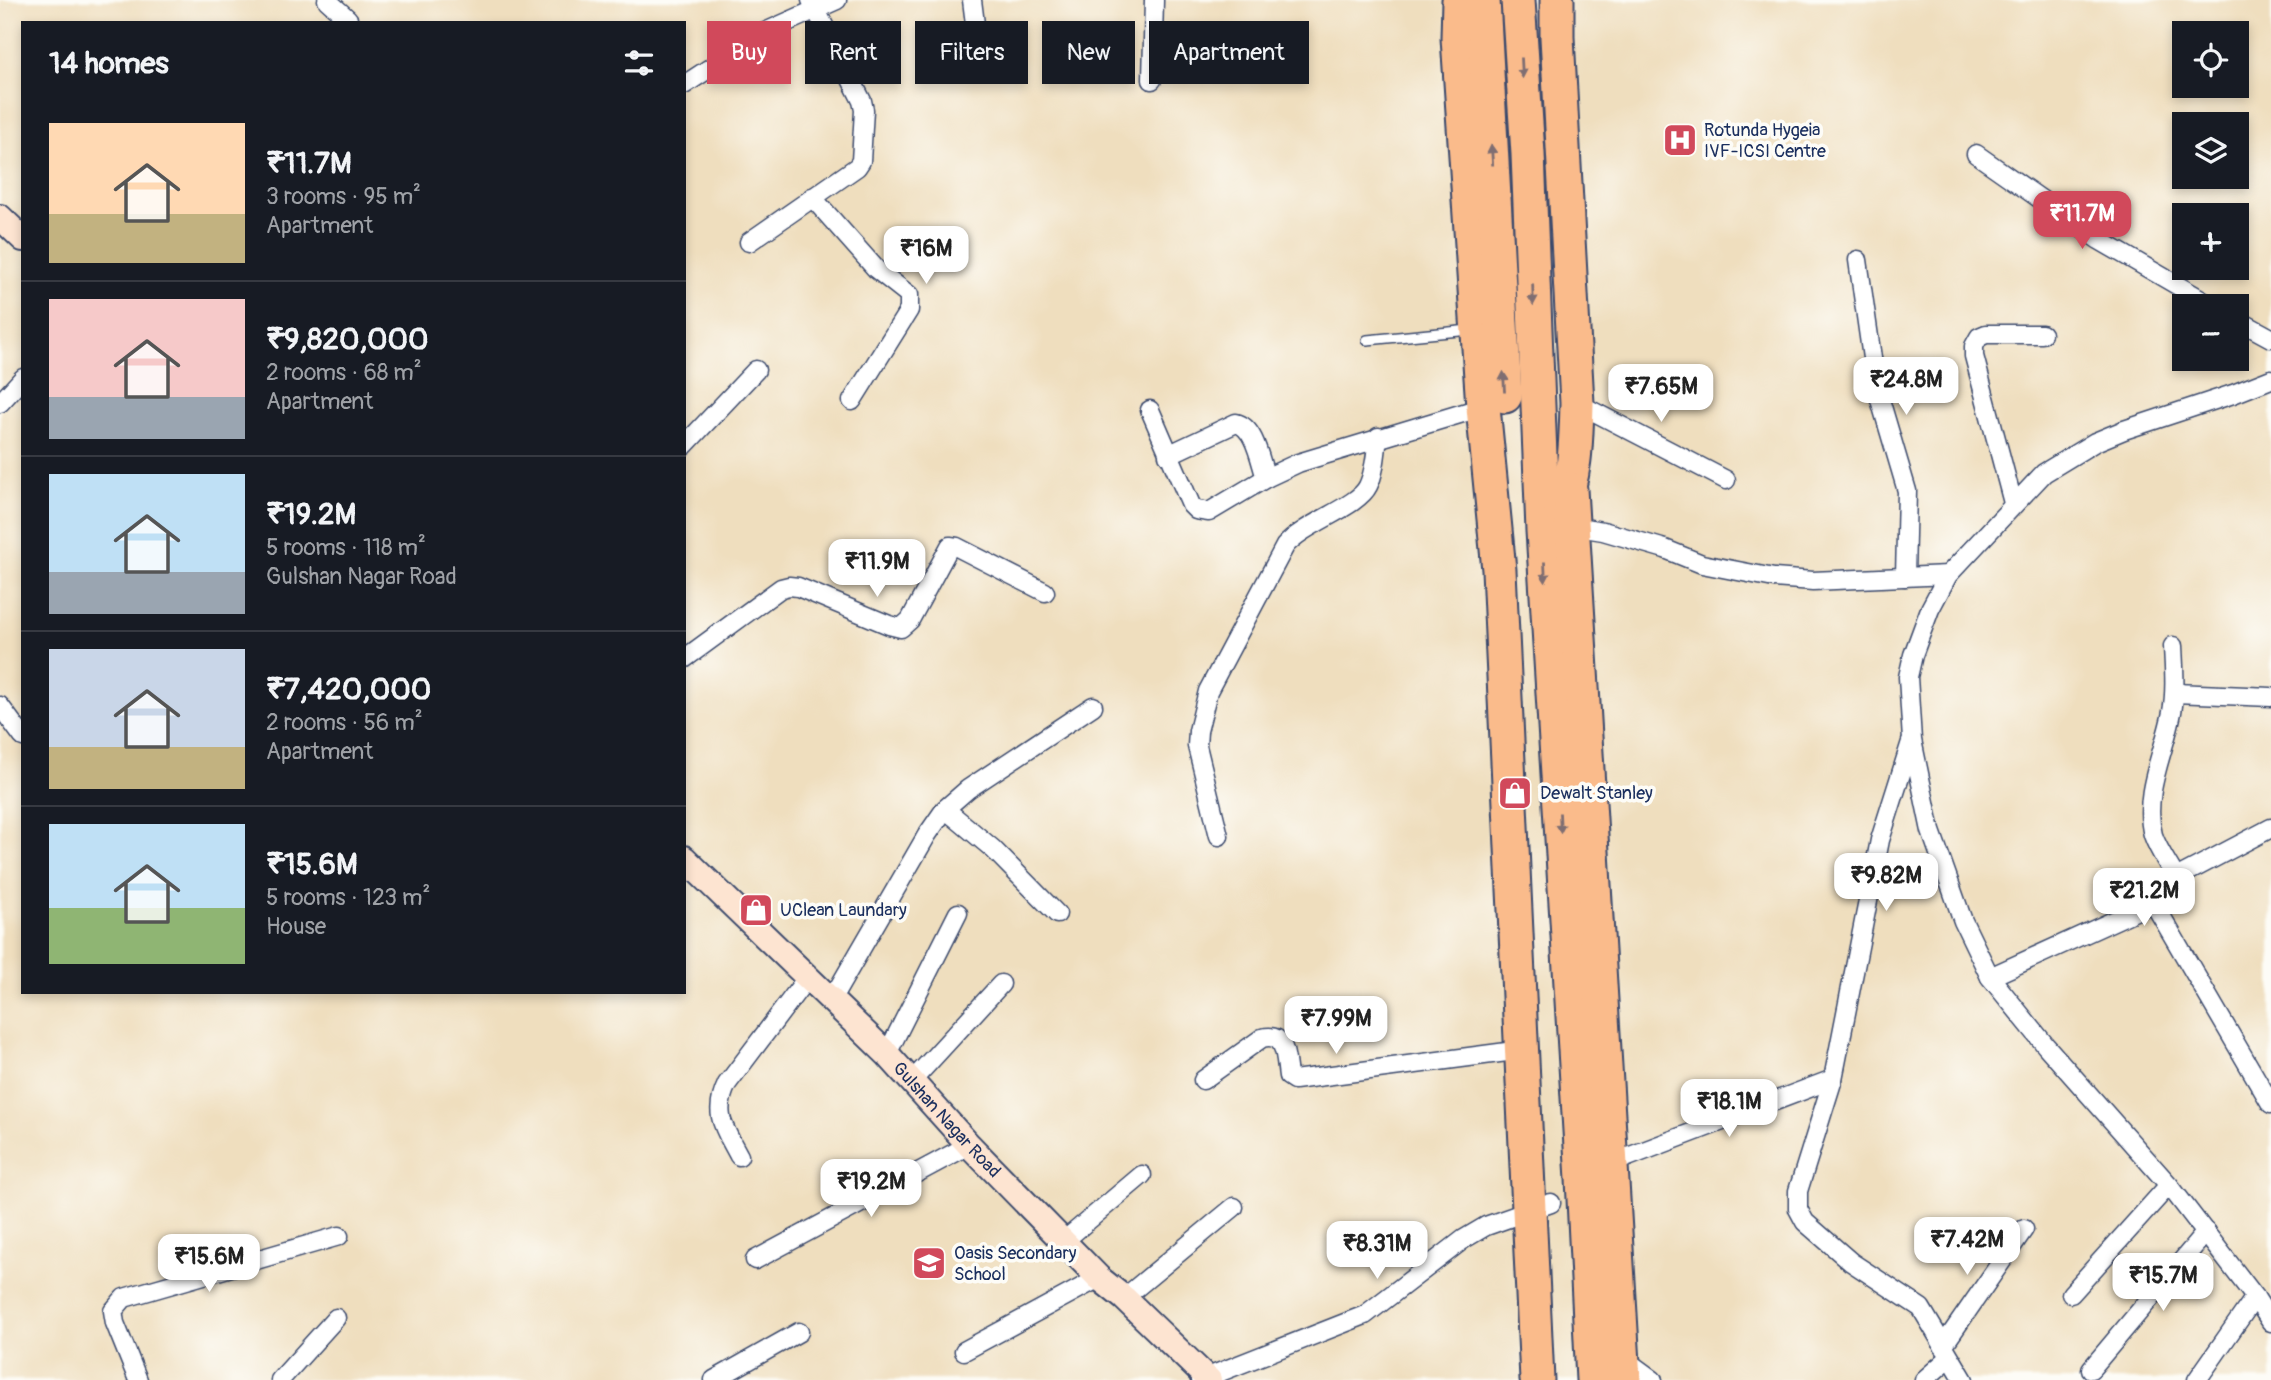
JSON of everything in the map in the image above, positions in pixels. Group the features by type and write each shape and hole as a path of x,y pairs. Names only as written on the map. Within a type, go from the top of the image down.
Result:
{"highway":[{"path":"1459,0 1458,38 1489,327 1544,1048 1537,1380"},
{"path":"1483,0 1489,327 1483,407 1499,570 1522,1050 1560,1380"},
{"path":"1518,0 1557,528 1612,1163 1624,1369"},
{"path":"1557,0 1577,403 1570,489 1558,515 1557,528 1593,1380"}],"street":[{"path":"327,0 348,19"},
{"path":"686,84 753,39 813,4 836,0"},
{"path":"972,0 975,21"},
{"path":"1153,21 1154,0"},
{"path":"749,242 857,167 861,161 864,110 858,89 813,4"},
{"path":"1976,154 2099,240 2192,294"},
{"path":"812,197 864,257 911,299 909,310 852,401"},
{"path":"0,217 21,237"},
{"path":"1858,260 1876,386 1907,491 1906,577"},
{"path":"2249,326 2271,338"},
{"path":"2013,503 1974,356 1974,346 1979,337 1986,334 2042,334"},
{"path":"686,444 756,370"},
{"path":"2271,379 2124,429 2095,442 2044,473 1948,575 1926,619 1908,677 1912,740 1931,831 1963,921 1990,977 2046,1046 2169,1185 2271,1322"},
{"path":"0,403 21,381"},
{"path":"1577,403 1726,480"},
{"path":"1150,410 1191,505 1203,513 1298,463 1483,407"},
{"path":"1168,455 1236,423 1241,424 1249,431 1266,478"},
{"path":"1219,836 1197,746 1208,691 1284,546 1304,528 1356,499 1368,488 1378,438"},
{"path":"1557,528 1604,531 1665,549 1702,564 1774,578 1812,581 1948,575"},
{"path":"686,658 781,588 789,586 798,587 894,628 901,628 911,620 950,546 957,547 1045,592"},
{"path":"2173,646 2175,693 2152,793 2151,814 2157,844 2176,878"},
{"path":"2175,693 2271,697"},
{"path":"832,999 927,835 945,809 968,789 1093,706"},
{"path":"1,711 21,735"},
{"path":"1912,740 1880,840 1833,1079 1798,1191 1798,1209 1805,1222 1851,1262 1921,1308 1964,1380"},
{"path":"945,809 986,842 1057,914"},
{"path":"1990,977 2153,902 2176,878 2271,828"},
{"name":"Gulshan Nagar Road","path":"686,860 887,1054 969,1144 1099,1278 1124,1298 1205,1379"},
{"path":"2153,902 2271,1104"},
{"path":"887,1054 958,912"},
{"path":"739,1156 720,1121 722,1094 807,978"},
{"path":"912,1081 1001,984"},
{"path":"1203,1080 1262,1038 1268,1037 1279,1040 1283,1047 1288,1076 1294,1080 1522,1050"},
{"path":"1612,1163 1833,1079"},
{"path":"755,1260 969,1144"},
{"path":"1065,1240 1142,1175"},
{"path":"2071,1294 2169,1185"},
{"path":"1124,1298 1234,1207"},
{"path":"1205,1379 1365,1315 1464,1238 1486,1226 1541,1207"},
{"path":"1924,1380 1946,1352 2024,1229"},
{"path":"2091,1369 2206,1232"},
{"path":"138,1380 115,1323 113,1311 117,1303 124,1298 339,1236"},
{"path":"964,1351 1099,1278"},
{"path":"2197,1380 2255,1297"},
{"path":"281,1380 336,1318"},
{"path":"714,1380 799,1332"},
{"path":"1624,1369 1653,1380"}],"lane":[{"path":"1367,340 1489,327"}],"place":[{"name":"Rotunda Hygeia IVF-ICSI Centre","path":"1680,140"},
{"name":"Dewalt Stanley","path":"1515,793"},
{"name":"UClean Laundary","path":"756,910"},
{"name":"Oasis Secondary School","path":"929,1263"}]}
